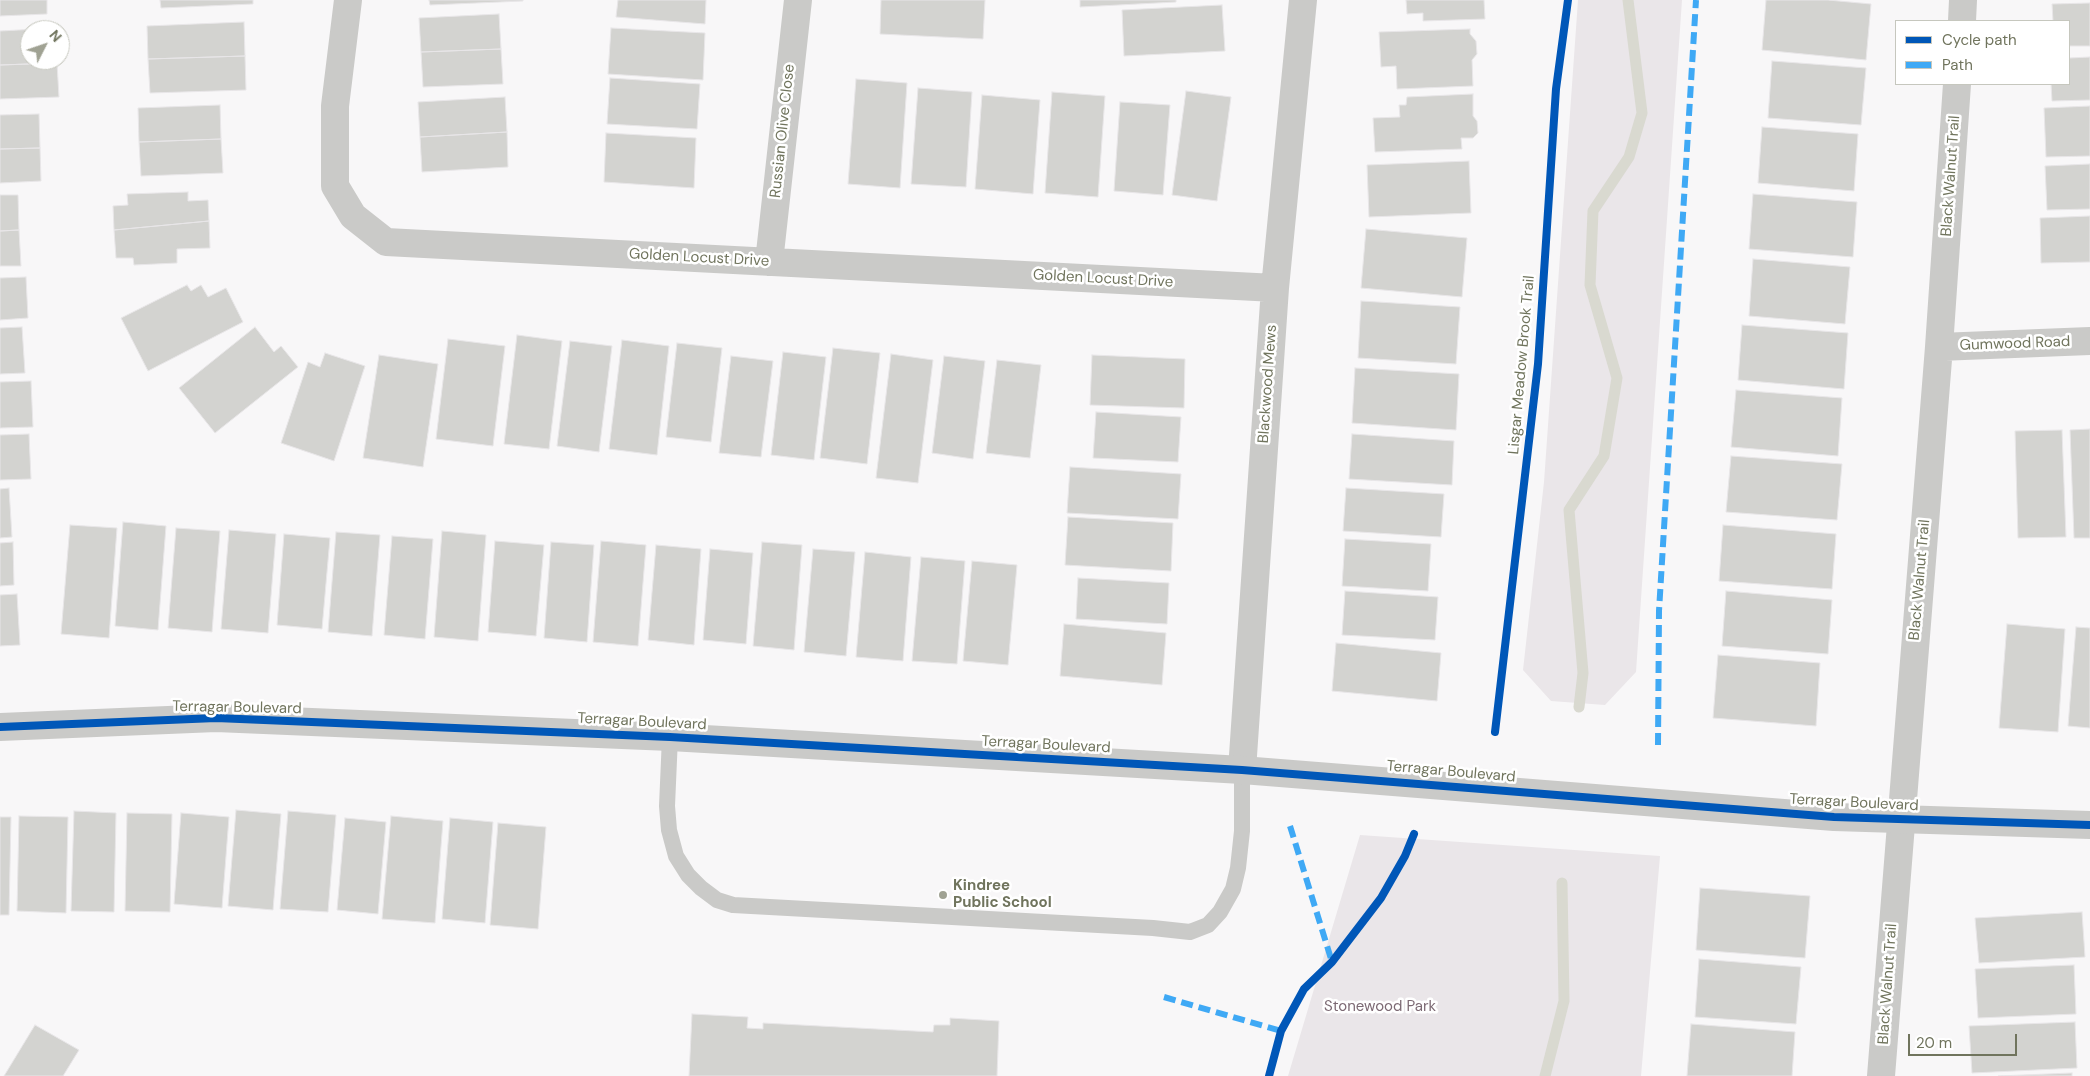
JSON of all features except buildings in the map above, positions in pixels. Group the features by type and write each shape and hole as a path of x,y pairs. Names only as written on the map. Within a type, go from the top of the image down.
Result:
{"street":[{"name":"Golden Locust Drive","path":"348,0 335,106 335,186 353,216 386,242 1275,288"},
{"name":"Russian Olive Close","path":"769,262 798,0"},
{"name":"Blackwood Mews","path":"1242,770 1275,288 1303,0"},
{"path":"1962,20 1963,0"},
{"name":"Black Walnut Trail","path":"1881,1076 1939,347 1957,85"},
{"name":"Gumwood Road","path":"1939,347 2090,341"},
{"name":"Terragar Boulevard","path":"0,726 216,718 670,737 1242,770 1834,817 2090,825"}],"lane":[{"path":"670,737 669,830 676,856 688,875 701,888 718,900 733,905 1153,928 1190,932 1208,925 1220,912 1233,890 1238,868 1242,830 1242,770"}],"green space":[{"path":"1578,0 1682,0 1636,672 1605,705 1551,701 1523,670 1544,482"},
{"name":"Stonewood Park","path":"1360,835 1660,856 1641,1076 1288,1076"}],"waterway":[{"path":"1579,707 1583,673 1569,510 1604,456 1617,378 1590,285 1593,211 1629,157 1642,113 1628,0"},
{"path":"1545,1076 1564,1001 1562,883"}],"marked path":[{"path":"1658,745 1659,611 1696,0"},
{"path":"1290,826 1332,962"},
{"path":"1164,997 1281,1031"}],"cycle path":[{"name":"Lisgar Meadow Brook Trail","path":"1495,732 1538,364 1556,89 1568,0"},
{"path":"0,727 216,718 670,737 1242,770 1834,817 2090,825"},
{"path":"1269,1076 1281,1031 1304,989 1332,962 1381,898 1405,856 1414,834"}],"place":[{"name":"Kindree Public School","path":"943,895"}]}
